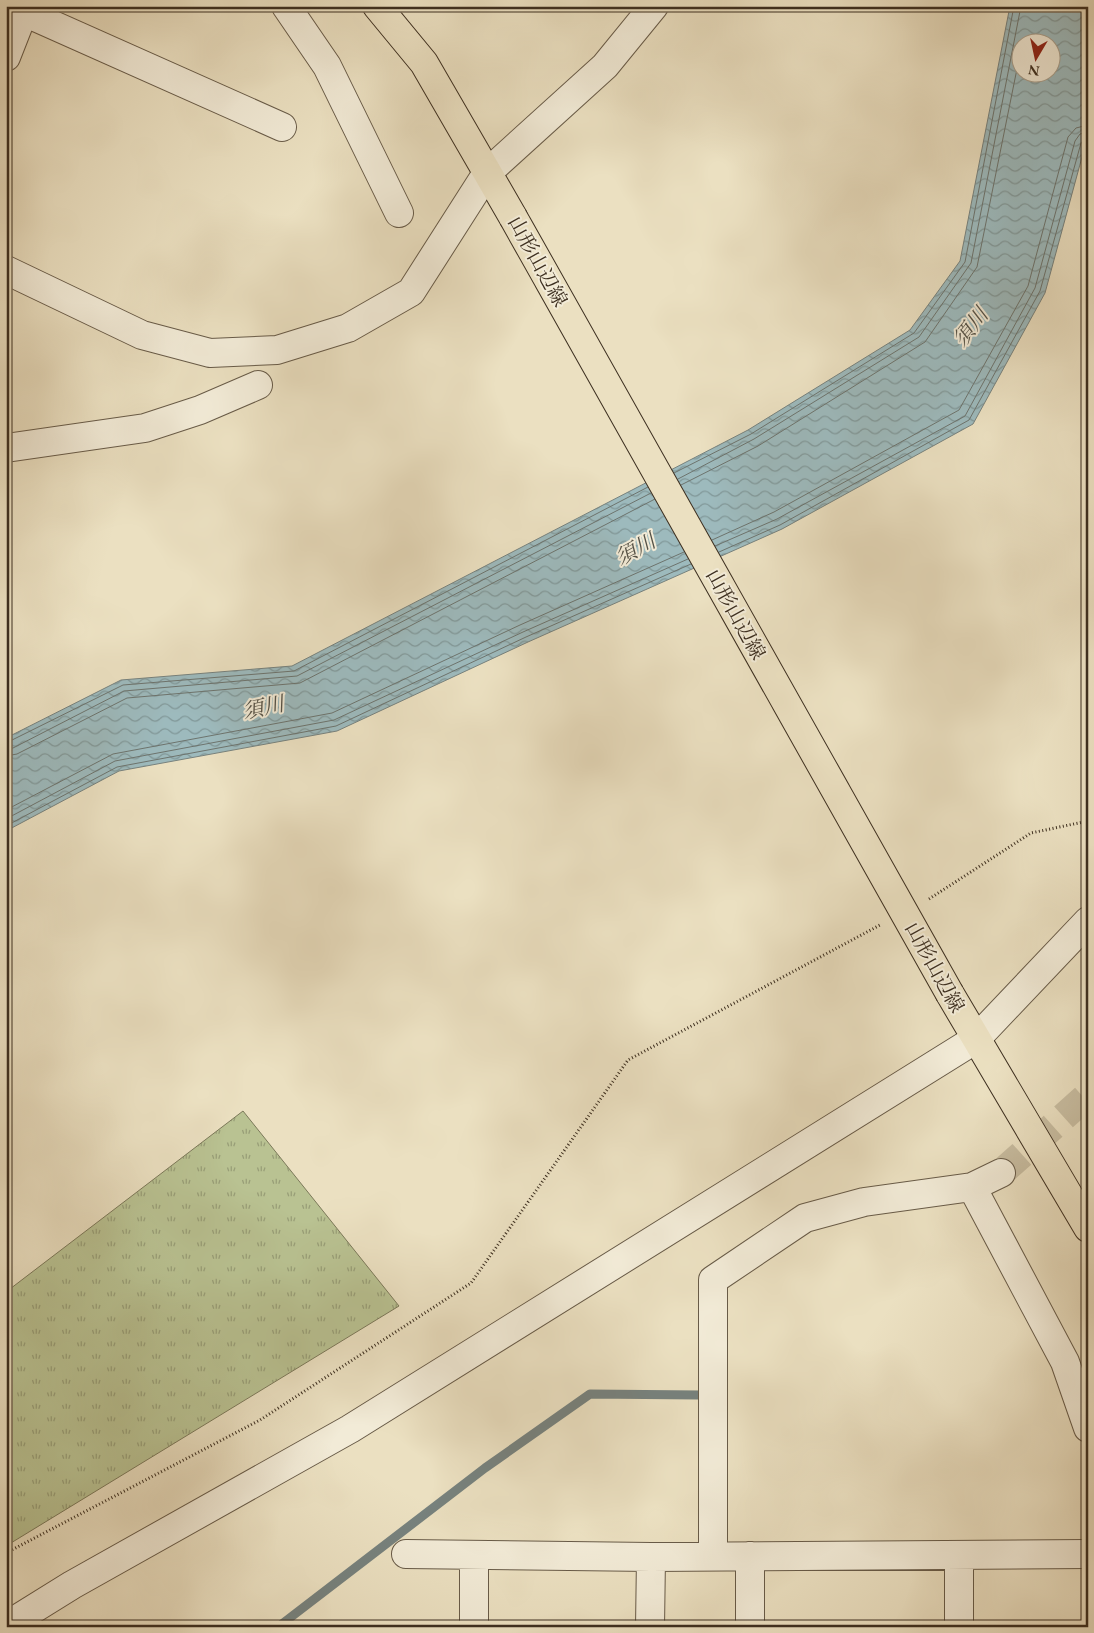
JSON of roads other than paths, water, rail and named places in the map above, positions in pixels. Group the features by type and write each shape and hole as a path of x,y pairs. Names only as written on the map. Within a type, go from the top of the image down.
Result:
{"main road":[{"name":"山形山辺線","path":"377,6 424,63 513,217 950,994 1088,1228"}],"street":[{"path":"286,6 327,66 399,213"},
{"path":"6,270 142,335 210,353 277,350 348,328 411,292 487,173 605,66 654,6"},
{"path":"6,57 25,9 282,127"},
{"path":"6,448 145,428 200,410 258,385"},
{"path":"6,1626 72,1585 350,1429 976,1039 1088,921"},
{"path":"713,1556 713,1280 805,1218 864,1202 972,1187 1001,1173"},
{"path":"972,1187 1065,1362 1088,1428"},
{"path":"406,1554 750,1556 1088,1554"},
{"path":"474,1555 474,1627"},
{"path":"959,1555 959,1627"},
{"path":"650,1556 650,1627"},
{"path":"750,1556 750,1627"}],"water":[{"name":"須川","path":"1010,6 1088,6 1088,135 1045,293 973,424 782,529 528,642 337,731 119,771 6,831 6,738 121,680 292,666 748,430 910,330 960,261"}],"waterway":[{"path":"278,1627 485,1468 590,1394 699,1395"}],"tunnel":[{"path":"1001,1173 1088,1095"}]}
